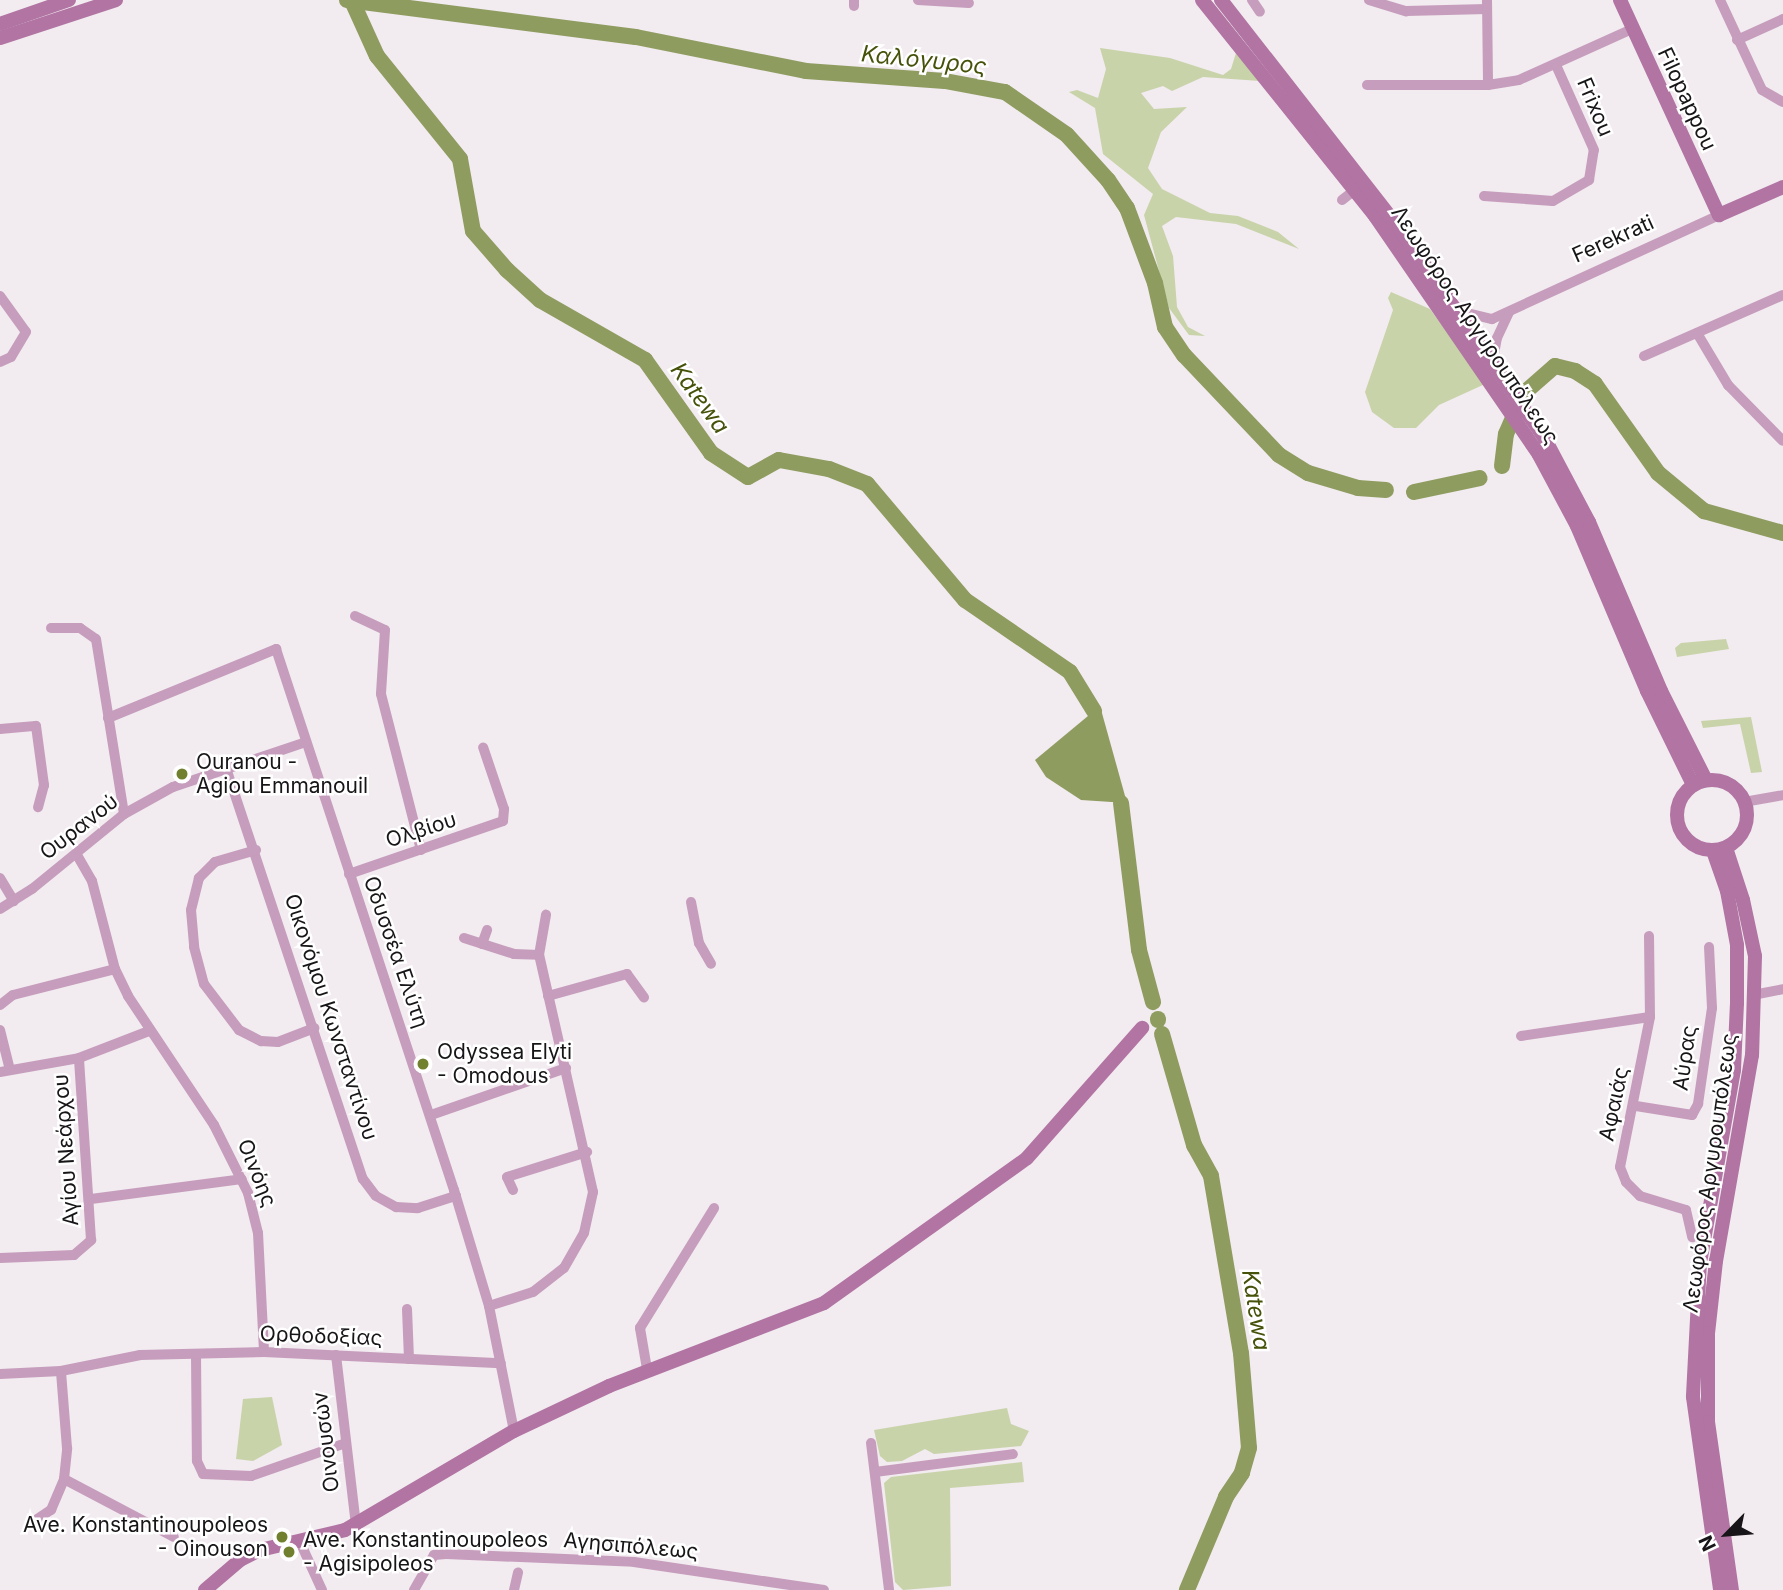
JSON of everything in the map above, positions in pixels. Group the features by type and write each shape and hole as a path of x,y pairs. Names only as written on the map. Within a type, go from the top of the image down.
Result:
{"main road":[{"path":"0,24 69,0"},
{"path":"0,38 116,0"},
{"name":"Λεωφόρος Αργυρουπόλεως","path":"1202,0 1355,190 1545,439 1589,522 1699,783"},
{"name":"Λεωφόρος Αργυρουπόλεως","path":"1221,0 1321,124 1459,311 1577,526 1647,691 1699,783"},
{"name":"Filopappou","path":"1620,0 1719,215"},
{"name":"Ferekrati","path":"1719,215 1783,187"},
{"path":"1699,783 1727,783 1744,802 1746,827 1719,850 1691,844 1678,825 1679,803 1699,783"},
{"name":"Λεωφόρος Αργυρουπόλεως","path":"1719,850 1743,900 1755,956 1752,1055 1718,1248 1708,1333 1708,1422 1732,1590"},
{"name":"Λεωφόρος Αργυρουπόλεως","path":"1719,850 1737,945 1734,1070 1700,1262 1693,1397 1720,1590"},
{"path":"205,1590 240,1560 260,1550 300,1542 356,1524 514,1431 647,1368 808,1310 838,1294 1027,1158 1115,1054 1142,1028"}],"street":[{"path":"918,0 970,3"},
{"path":"1252,0 1259,12"},
{"path":"1369,0 1406,11 1487,4 1488,85"},
{"path":"1720,0 1762,90 1783,103"},
{"path":"1737,40 1783,19"},
{"path":"1367,85 1488,85 1519,80 1632,29"},
{"name":"Frixou","path":"1484,196 1538,204 1575,191 1589,180 1594,150 1556,65"},
{"path":"1342,201 1355,190"},
{"name":"Ferekrati","path":"1459,311 1484,319 1509,312 1719,215"},
{"path":"1644,356 1783,295"},
{"path":"0,296 26,332 11,357 0,362"},
{"path":"1490,367 1497,338 1509,312"},
{"path":"1697,333 1728,385 1783,441"},
{"path":"355,616 384,630 381,694 391,748 421,850"},
{"path":"51,628 80,628 96,639 124,814"},
{"name":"Οδυσσέα Ελύτη","path":"108,718 276,649 456,1196 489,1306 514,1431"},
{"path":"0,729 36,726 44,785 38,807"},
{"name":"Ουρανού","path":"0,909 77,855 124,814 173,787 306,741"},
{"name":"Ολβίου","path":"349,874 503,821 504,809 483,747"},
{"name":"Οικονόμου Κωνσταντίνου","path":"226,768 256,850 363,1179 376,1196 407,1209 456,1196"},
{"path":"1744,802 1783,795"},
{"path":"256,850 215,862 199,878 191,910 194,947 204,985 239,1030 261,1041 278,1042 314,1028"},
{"name":"Οινόης","path":"77,855 92,881 116,969 149,1031 214,1125 242,1179 258,1233 264,1352"},
{"path":"0,878 14,901"},
{"path":"691,902 699,943 711,964"},
{"path":"489,1306 549,1283 576,1250 593,1192 587,1152 539,955 546,915"},
{"path":"482,944 487,930"},
{"name":"Αφαιάς","path":"1648,936 1650,1017 1636,1106 1620,1167 1626,1182 1640,1196 1686,1210 1692,1237"},
{"path":"464,938 514,954 539,955"},
{"name":"Αύρας","path":"1636,1106 1692,1115 1698,1104 1712,1008 1709,947"},
{"path":"0,1005 13,995 116,969"},
{"path":"548,996 627,974 644,997"},
{"path":"1753,995 1783,989"},
{"path":"1521,1036 1650,1017"},
{"path":"0,1030 5,1071 79,1058 149,1031"},
{"name":"Αγίου Νεάρχου","path":"0,1258 74,1255 92,1240 79,1058"},
{"path":"431,1115 566,1068"},
{"path":"513,1190 507,1177 587,1152"},
{"path":"91,1199 242,1179"},
{"path":"647,1368 640,1328 714,1208"},
{"path":"407,1309 409,1359"},
{"name":"Ορθοδοξίας","path":"0,1374 61,1371 140,1356 264,1352 500,1363"},
{"path":"196,1354 197,1461 203,1474 251,1476 343,1444"},
{"name":"Οινουσών","path":"336,1355 343,1444 356,1524"},
{"path":"33,1522 51,1510 64,1479 67,1448 61,1371"},
{"path":"872,1443 890,1590"},
{"path":"875,1472 1013,1454"},
{"path":"64,1479 174,1537"},
{"path":"300,1542 322,1590"},
{"name":"Αγησιπόλεως","path":"414,1590 434,1555 634,1562 824,1590"},
{"path":"514,1590 518,1572"}],"shaded area":[{"path":"1100,48 1170,58 1223,75 1231,69 1236,53 1260,81 1203,77 1172,91 1163,86 1141,93 1154,109 1187,107 1161,132 1148,168 1162,189 1210,213 1238,216 1278,232 1299,249 1236,224 1176,217 1162,226 1173,256 1177,307 1188,327 1205,336 1189,335 1169,308 1144,215 1153,194 1103,154 1095,108 1069,92 1077,90 1098,98 1106,69"},
{"path":"1391,292 1430,309 1485,384 1439,405 1416,428 1394,428 1372,412 1365,392 1393,310 1388,298"},
{"path":"1726,639 1729,649 1677,657 1675,648 1681,643"},
{"path":"1100,706 1127,803 1081,800 1046,777 1035,760"},
{"path":"1751,717 1762,772 1751,773 1740,724 1703,728 1701,721"},
{"path":"272,1397 282,1445 253,1461 236,1459 243,1399"},
{"path":"1007,1408 1011,1424 1029,1431 1021,1446 934,1454 925,1449 902,1461 887,1462 880,1456 874,1430"},
{"path":"1022,1462 1024,1482 950,1488 951,1586 903,1590 895,1582 884,1483 891,1477"}],"waterway":[{"name":"Καλόγυρος","path":"347,0 636,37 806,71 945,81 1005,92 1067,135 1108,180 1127,208 1155,283 1165,327 1184,355 1279,455 1308,473 1358,488 1386,490"},
{"name":"Katewa","path":"352,1 377,56 460,159 473,231 507,270 540,300 645,360 711,453 748,477 779,460 829,469 867,484 965,600 1070,672 1094,711"},
{"name":"Καλόγυρος","path":"1502,466 1506,434 1524,393 1555,366 1575,371 1595,384 1658,473 1704,511 1783,533"},
{"name":"Καλόγυρος","path":"1414,492 1480,478"},
{"name":"Katewa","path":"1121,803 1139,950 1153,1002"},
{"name":"Katewa","path":"1162,1034 1194,1145 1211,1176 1241,1353 1249,1448 1242,1473 1226,1497 1187,1590"}],"place":[{"name":"Ouranou - Agiou Emmanouil","path":"182,774"},
{"name":"Odyssea Elyti - Omodous","path":"423,1064"},
{"name":"Ave. Konstantinoupoleos - Oinouson","path":"282,1537"},
{"name":"Ave. Konstantinoupoleos - Agisipoleos","path":"289,1552"}]}
